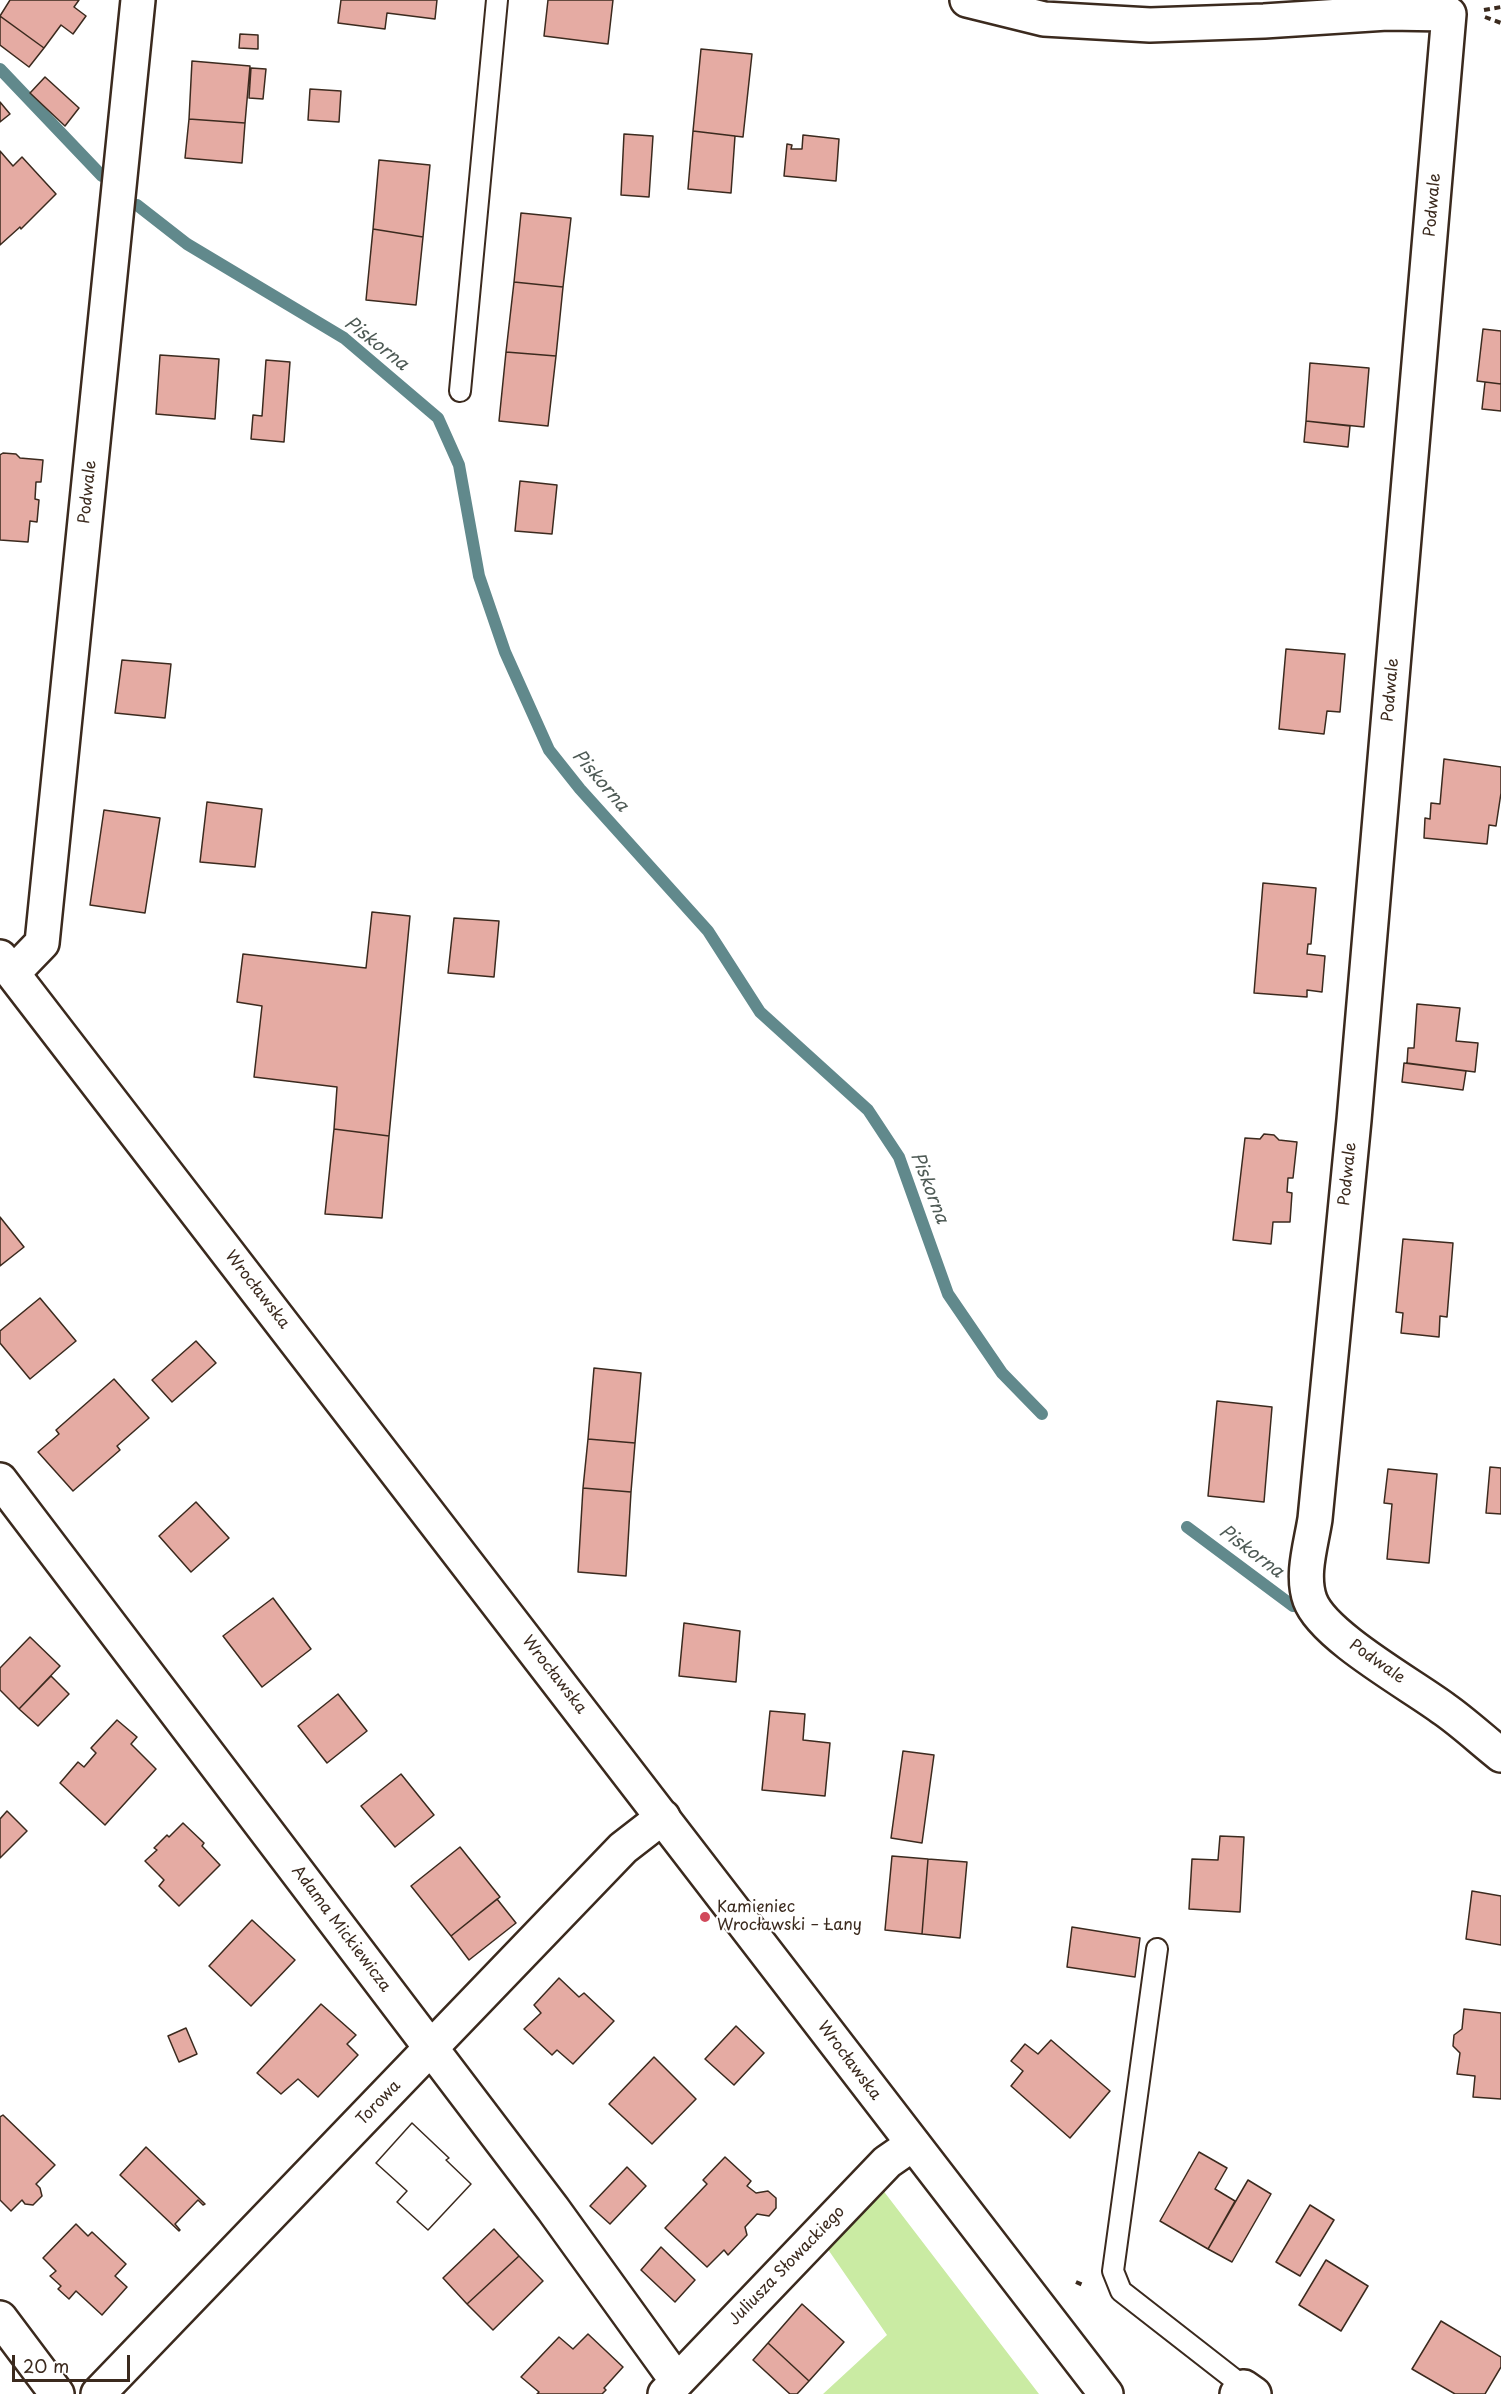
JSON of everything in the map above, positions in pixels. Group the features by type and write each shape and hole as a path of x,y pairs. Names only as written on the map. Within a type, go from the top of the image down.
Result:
{"street":[{"name":"Podwale","path":"6,965 42,943 138,0"},
{"name":"Podwale","path":"967,0 1044,20 1150,25 1388,13 1449,14 1354,1120 1315,1519 1305,1577 1310,1601 1322,1620 1347,1642 1446,1710 1501,1755"},
{"name":"Wrocławska","path":"6,965 1106,2394"},
{"name":"Adama Mickiewicza","path":"0,1480 553,2209 671,2388"},
{"name":"Torowa","path":"98,2394 623,1848 663,1817"},
{"name":"Juliusza Słowackiego","path":"671,2388 887,2162 914,2144"},
{"path":"0,2318 57,2394"}],"lane":[{"path":"460,391 497,0"},
{"path":"1157,1949 1113,2271 1121,2290 1245,2392"}],"green space":[{"path":"882,2189 1039,2394 823,2394 887,2335 827,2248"}],"building":[{"path":"10,0 79,0 74,7 86,16 73,34 61,25 44,48 0,16"},
{"path":"341,0 437,0 435,19 387,13 385,29 338,23"},
{"path":"548,0 613,0 608,44 544,36"},
{"path":"0,16 44,48 29,67 0,45"},
{"path":"240,34 258,35 258,49 239,48"},
{"path":"701,49 752,54 743,137 693,131"},
{"path":"192,61 250,66 245,123 189,119"},
{"path":"251,68 266,69 263,99 249,98"},
{"path":"45,77 79,108 65,126 30,93"},
{"path":"310,89 341,91 339,122 308,120"},
{"path":"0,102 10,114 0,122"},
{"path":"189,119 245,123 242,163 185,158"},
{"path":"693,131 735,136 731,193 688,189"},
{"path":"624,134 653,136 649,197 621,195"},
{"path":"803,135 839,139 836,181 784,176 787,144 792,145 791,149 802,149"},
{"path":"0,151 13,166 22,157 56,194 21,229 20,227 0,245"},
{"path":"379,160 430,165 423,237 373,229"},
{"path":"521,213 571,218 563,287 514,282"},
{"path":"373,229 423,237 416,305 366,300"},
{"path":"514,282 563,287 556,356 506,352"},
{"path":"1483,329 1501,331 1501,384 1477,381"},
{"path":"506,352 556,356 548,426 499,421"},
{"path":"160,355 219,359 215,419 156,414"},
{"path":"266,360 290,362 284,442 251,439 253,415 262,416"},
{"path":"1310,363 1369,368 1364,427 1306,421"},
{"path":"1485,382 1501,384 1501,411 1482,409"},
{"path":"1306,421 1350,426 1348,447 1304,442"},
{"path":"3,453 16,454 20,458 43,460 41,482 36,482 35,499 39,500 37,522 30,521 28,542 0,540 0,455"},
{"path":"520,481 557,485 552,534 515,531"},
{"path":"1286,649 1345,654 1340,712 1327,711 1324,734 1279,729"},
{"path":"122,660 171,664 165,718 115,713"},
{"path":"1444,759 1501,767 1501,793 1496,826 1489,825 1487,844 1424,838 1425,818 1430,819 1431,803 1440,804"},
{"path":"207,802 262,809 255,867 200,862"},
{"path":"104,810 160,818 145,913 90,905"},
{"path":"1263,883 1316,888 1311,944 1308,944 1307,954 1325,956 1322,992 1307,990 1307,997 1254,993"},
{"path":"372,912 410,916 389,1136 334,1129 337,1087 254,1077 262,1006 237,1002 243,954 366,968"},
{"path":"454,918 499,921 494,977 448,973"},
{"path":"1417,1004 1460,1008 1456,1041 1478,1043 1475,1072 1407,1063 1408,1048 1414,1048"},
{"path":"1404,1063 1466,1071 1463,1090 1402,1082"},
{"path":"334,1129 389,1136 382,1218 325,1214"},
{"path":"1264,1134 1274,1135 1279,1140 1297,1142 1293,1178 1288,1178 1287,1192 1292,1193 1290,1222 1273,1222 1271,1244 1233,1240 1245,1138 1260,1139"},
{"path":"0,1217 24,1247 0,1266"},
{"path":"1403,1239 1453,1243 1447,1317 1440,1316 1439,1337 1401,1333 1403,1313 1396,1312"},
{"path":"40,1298 76,1341 30,1379 0,1343 0,1331"},
{"path":"196,1341 216,1363 172,1402 152,1380"},
{"path":"594,1368 641,1373 635,1443 588,1439"},
{"path":"114,1379 149,1418 117,1446 120,1450 73,1491 38,1452 59,1434 56,1430"},
{"path":"1217,1401 1272,1407 1264,1502 1208,1496"},
{"path":"588,1439 635,1443 631,1492 583,1488"},
{"path":"1490,1467 1501,1468 1501,1514 1486,1513"},
{"path":"1388,1469 1437,1474 1429,1563 1387,1559 1392,1504 1384,1503"},
{"path":"583,1488 631,1492 626,1576 578,1572"},
{"path":"196,1502 229,1538 191,1572 159,1536"},
{"path":"273,1598 311,1649 262,1687 223,1636"},
{"path":"684,1623 740,1631 736,1682 679,1676"},
{"path":"30,1637 60,1666 19,1709 0,1690 0,1668"},
{"path":"51,1676 69,1694 38,1726 19,1709"},
{"path":"338,1694 367,1731 327,1763 298,1726"},
{"path":"770,1711 805,1714 803,1740 830,1743 825,1796 762,1790"},
{"path":"117,1720 137,1737 131,1744 156,1769 105,1825 60,1783 78,1762 84,1767 96,1753 91,1748"},
{"path":"903,1751 934,1755 922,1843 891,1838"},
{"path":"401,1774 434,1815 395,1847 361,1806"},
{"path":"7,1811 27,1831 0,1858 0,1819"},
{"path":"183,1823 204,1843 202,1846 220,1865 179,1906 159,1886 164,1880 145,1861 157,1850 154,1848 167,1835 169,1837"},
{"path":"1220,1836 1244,1837 1240,1912 1189,1909 1192,1859 1218,1860"},
{"path":"460,1847 500,1897 451,1936 411,1886"},
{"path":"892,1856 928,1859 922,1934 885,1930"},
{"path":"928,1859 967,1862 960,1938 922,1934"},
{"path":"1472,1891 1501,1896 1501,1945 1466,1939"},
{"path":"497,1899 516,1923 469,1960 451,1936"},
{"path":"252,1920 295,1960 251,2006 209,1966"},
{"path":"1072,1927 1140,1938 1135,1977 1067,1967"},
{"path":"559,1978 579,1997 584,1993 614,2021 573,2064 557,2050 552,2055 524,2029 541,2013 534,2005"},
{"path":"321,2004 356,2035 347,2044 358,2055 318,2097 298,2079 281,2094 257,2073"},
{"path":"1464,2009 1501,2013 1501,2099 1473,2097 1475,2076 1457,2074 1460,2053 1453,2046 1454,2035 1462,2029"},
{"path":"736,2026 764,2053 734,2085 705,2059"},
{"path":"186,2028 197,2054 179,2062 168,2036"},
{"path":"1051,2040 1110,2091 1070,2138 1011,2086 1023,2071 1011,2061 1025,2044 1038,2054"},
{"path":"654,2057 696,2099 652,2144 609,2104"},
{"path":"3,2115 55,2165 36,2184 42,2196 33,2205 25,2204 22,2200 11,2211 0,2200 0,2117"},
{"path":"412,2123 449,2158 446,2160 471,2184 428,2230 397,2202 407,2191 376,2163"},
{"path":"412,2123 449,2158 446,2160 471,2184 428,2230 397,2202 407,2191 376,2163"},
{"path":"146,2147 205,2204 203,2205 198,2200 175,2224 179,2231 120,2175"},
{"path":"1199,2152 1227,2168 1215,2189 1235,2201 1208,2249 1160,2221"},
{"path":"725,2157 751,2181 747,2186 756,2193 768,2191 776,2198 776,2208 769,2216 757,2214 745,2227 747,2235 728,2255 724,2250 707,2267 665,2228 707,2184 703,2180"},
{"path":"627,2167 646,2186 610,2224 590,2206"},
{"path":"1248,2180 1271,2194 1232,2262 1208,2249"},
{"path":"1310,2205 1334,2220 1300,2276 1276,2262"},
{"path":"76,2224 88,2236 92,2232 126,2264 115,2276 127,2287 102,2315 76,2291 69,2299 58,2289 61,2286 50,2276 56,2271 43,2258"},
{"path":"494,2229 519,2256 467,2304 443,2278"},
{"path":"661,2247 695,2280 675,2302 641,2270"},
{"path":"519,2256 543,2281 493,2330 467,2304"},
{"path":"1326,2260 1368,2286 1341,2331 1299,2305"},
{"path":"802,2304 844,2342 809,2381 768,2343"},
{"path":"1441,2321 1501,2357 1501,2367 1485,2394 1455,2394 1412,2369"},
{"path":"588,2334 623,2367 604,2388 606,2390 602,2394 537,2394 539,2392 521,2377 559,2337 573,2349"},
{"path":"768,2343 809,2381 797,2394 790,2394 753,2360"}],"waterway":[{"name":"Piskorna","path":"0,69 102,176"},
{"name":"Piskorna","path":"137,205 187,244 344,338 438,418 459,465 479,576 505,652 549,750 580,789 708,931 760,1012 868,1110 899,1157 948,1294 1002,1373 1042,1414"},
{"name":"Piskorna","path":"1187,1527 1293,1606"}],"place":[{"name":"Kamieniec Wrocławski – Łany","path":"705,1917"}]}
